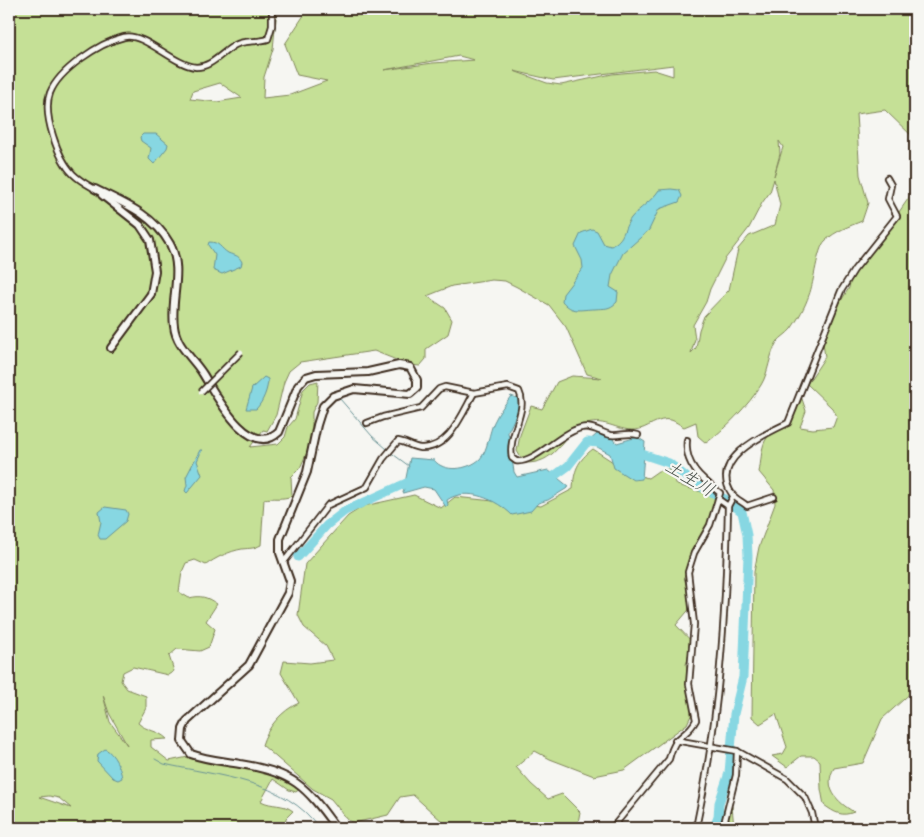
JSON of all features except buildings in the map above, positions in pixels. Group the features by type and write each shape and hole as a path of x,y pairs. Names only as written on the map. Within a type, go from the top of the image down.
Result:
{"street":[{"path":"272,9 272,26 268,39 246,41 204,66 192,66 157,50 135,37 125,36 96,49 57,80 49,95 48,112 51,130 65,163 74,175 95,189 132,206 153,222 175,253 177,268 173,311 178,342 202,372 222,407 254,438 262,440 273,438 279,432 298,386 306,377 316,374 368,372 399,365 413,370 417,386 410,394 354,390 333,396 323,406 316,425 307,472 280,539 280,553 290,581 288,593 254,658 242,671 197,710 183,729 182,740 191,754 272,770 293,779 310,795 336,828"},
{"path":"774,497 747,506 733,496 727,481 733,460 739,451 750,442 788,423 841,291 858,264 897,216 888,199 891,185 887,178"},
{"path":"95,189 115,208 140,225 150,240 153,250 155,270 151,294 111,348"},
{"path":"201,392 241,352"},
{"path":"367,423 421,408 439,389 445,387 474,393 508,387 519,391 522,402 512,434 510,450 512,458 519,462 579,428 591,428 609,434 631,433 638,435"},
{"path":"283,563 328,505 367,487 383,459 398,441 422,448 442,442 474,393"},
{"path":"612,828 669,759 675,740 690,730 696,720 689,684 694,624 688,572 694,553 710,526 720,493 703,479 685,454 687,440"},
{"path":"696,828 712,747 723,646 729,505 733,496"},
{"path":"718,499 729,505"},
{"path":"675,740 737,751 773,770 798,788 812,813 814,828"},
{"path":"723,828 736,775 737,751"}],"green space":[{"path":"9,9 277,9 273,49 264,77 263,98 290,95 327,81 297,75 285,44 308,9 915,9 915,139 885,110 856,114 860,175 868,203 862,221 829,237 822,245 811,290 805,304 791,329 777,342 761,385 736,417 706,443 698,436 696,422 684,427 673,421 661,420 635,430 603,423 590,423 575,431 551,455 535,462 524,463 517,451 520,435 531,406 542,409 557,382 572,376 602,378 587,374 566,327 549,305 505,281 492,280 452,286 427,296 445,308 452,320 448,334 426,349 426,359 420,366 409,365 374,351 300,362 289,371 284,382 276,415 267,431 263,430 250,447 278,444 285,437 288,427 295,419 303,390 310,383 318,381 317,402 312,412 312,441 300,468 291,477 292,496 264,499 261,545 228,553 206,565 195,560 186,563 182,572 179,592 189,598 204,597 217,604 206,621 215,629 209,647 200,651 177,649 169,656 174,671 168,675 133,667 123,672 121,681 127,689 146,696 146,708 138,723 167,739 151,740 151,747 169,761 188,757 217,764 277,771 301,788 296,792 289,790 273,779 261,801 293,811 286,818 285,828 9,828 9,794 17,791 9,786","holes":["459,56 474,60 433,63 384,70","673,65 673,76 654,70 612,74 561,85 547,83 514,71 553,80","220,83 242,98 217,102 190,99 193,91","779,141 783,147 774,176 780,154","774,179 780,205 775,225 749,236 738,249 729,290 704,316 696,348 691,353 695,339 693,325 706,302 710,289 725,259 749,228 770,192","103,695 109,713 127,745 110,722","39,797 59,798 71,808"]},
{"path":"915,189 915,689 882,719 863,763 834,768 831,775 831,788 837,799 854,812 842,814 824,805 821,789 820,761 814,756 801,756 787,767 772,756 783,754 787,747 776,714 760,724 752,717 754,572 759,547 775,504 774,490 759,472 765,441 770,434 786,424 794,415 800,393 806,411 800,427 813,429 833,427 837,416 832,408 807,384 825,357 823,343 839,304 849,288 853,268 876,245"},
{"path":"593,449 630,473 648,478 658,471 669,469 677,485 716,496 715,515 693,553 684,577 692,606 676,625 695,645 686,664 694,709 687,724 624,770 594,776 550,759 535,751 516,767 548,799 562,794 580,812 577,828 567,828 559,822 555,828 446,828 444,823 413,795 400,797 388,815 354,823 348,820 331,799 313,789 262,745 276,720 287,710 299,703 281,673 284,661 310,663 333,660 326,646 304,627 298,615 305,564 348,516 364,506 414,495 441,508 455,497 541,506 573,489 577,467"},
{"path":"729,805 732,806 734,828 722,828 723,812"}],"water":[{"path":"143,134 156,134 168,144 154,164 149,159 151,148 141,141 140,137"},
{"path":"659,190 679,190 682,196 679,202 659,209 649,230 623,253 612,275 610,287 618,292 617,302 607,308 581,310 570,308 566,305 562,301 563,294 583,268 582,260 575,246 581,233 592,229 597,231 604,244 611,246 622,237 631,218"},
{"path":"209,242 215,243 228,253 238,256 242,262 241,266 222,274 213,270 215,255 208,245"},
{"path":"264,377 268,379 268,383 261,403 256,409 246,409 252,388"},
{"path":"511,396 523,400 508,432 514,472 517,477 548,470 569,487 548,500 538,503 531,511 512,515 506,509 490,500 472,495 463,494 455,496 447,500 448,505 446,507 434,489 424,487 403,493 410,458 434,460 444,467 450,468 463,468 480,459 485,451 492,426"},
{"path":"597,434 610,435 617,443 637,437 645,442 642,479 633,480 614,468 610,454 588,442"},
{"path":"200,450 202,450 197,461 202,475 187,493 185,491 187,485 186,477"},
{"path":"105,507 126,510 128,514 126,521 105,539 100,539 98,535 101,522 99,512"},
{"path":"105,749 119,766 122,778 118,780 113,778 97,761 98,754"}],"waterway":[{"path":"340,399 372,436 387,449"},
{"name":"土生川","path":"546,482 568,466 587,442 599,443"},
{"name":"土生川","path":"633,451 669,463 695,484 727,500 742,512 747,535 748,556 743,677 734,714 729,773 719,803 718,817 714,828"},
{"path":"390,452 409,466"},
{"name":"土生川","path":"298,557 327,525 345,511 415,479"},
{"path":"155,759 164,764 249,782 269,790 288,799 305,812 319,828"}]}
